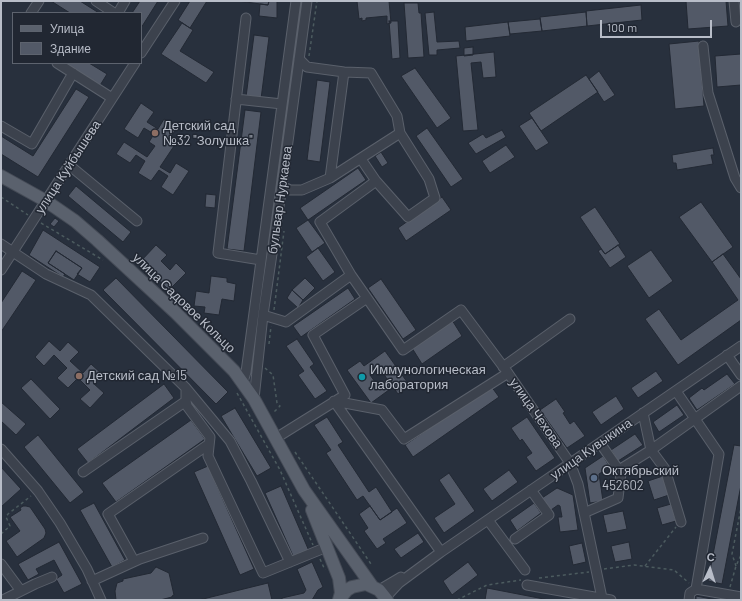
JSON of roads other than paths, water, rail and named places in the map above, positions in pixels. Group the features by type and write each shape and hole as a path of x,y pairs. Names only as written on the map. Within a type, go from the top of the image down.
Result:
{"main road":[{"name":"улица Садовое Кольцо","path":"1,176 46,201 80,226 132,272 213,349 239,386 254,399 304,490 381,593"},
{"name":"улица Садовое Кольцо","path":"304,490 322,550 340,578 341,593 339,600"},
{"path":"339,600 347,590 359,585 381,593"}],"street":[{"path":"32,12 39,1"},
{"path":"96,1 112,12"},
{"path":"119,12 125,1"},
{"path":"142,52 175,1"},
{"name":"бульвар Нуркаева","path":"239,386 246,372 296,1"},
{"name":"бульвар Нуркаева","path":"254,399 263,315 307,1"},
{"path":"734,1 736,22"},
{"path":"246,18 218,254 261,260"},
{"path":"703,46 708,93 735,178 741,188"},
{"path":"299,59 307,67 371,74 397,116 400,133 429,179 435,198 408,218 376,180 361,159"},
{"path":"59,64 112,98"},
{"name":"улица Куйбышева","path":"1,270 134,64"},
{"path":"330,178 344,72"},
{"path":"1,126 32,144 73,73"},
{"path":"236,99 282,104"},
{"path":"282,186 290,190 302,190 330,178 400,133"},
{"path":"69,165 137,221"},
{"path":"276,438 345,395 313,335 367,298 351,275 320,222 376,180"},
{"path":"1,244 46,274 91,295 186,388 230,441 252,481 290,562"},
{"path":"263,315 286,322 351,275"},
{"name":"улица Чехова","path":"367,298 403,350 461,310 570,463 578,484 596,570 607,599"},
{"path":"334,401 382,410 404,439 505,370 570,319"},
{"name":"улица Кувыкина","path":"381,593 399,583 441,552 741,346"},
{"path":"727,355 741,375"},
{"path":"619,470 652,450 741,386"},
{"path":"186,388 187,406 210,437 208,456 262,573 322,550"},
{"path":"676,390 719,454 696,589 690,593 689,600"},
{"path":"83,472 186,401"},
{"path":"334,401 441,552"},
{"path":"643,413 652,450 665,469 681,522"},
{"path":"584,513 618,498 621,473 600,443"},
{"path":"134,561 108,514 209,444"},
{"path":"1,450 38,491 70,538 101,600"},
{"path":"515,539 549,515 531,490"},
{"path":"488,520 525,570"},
{"path":"92,581 134,561 203,538"},
{"path":"1,564 19,595"},
{"path":"3,600 19,595 52,577"},
{"path":"529,581 607,599"},
{"path":"696,589 727,598 741,597"}],"place":[{"name":"Детский сад №32 \"Золушка\"","path":"155,133"},
{"name":"Детский сад №15","path":"79,376"},
{"name":"Иммунологическая лаборатория","path":"362,377"},
{"name":"Октябрьский 452602","path":"594,478"}]}
